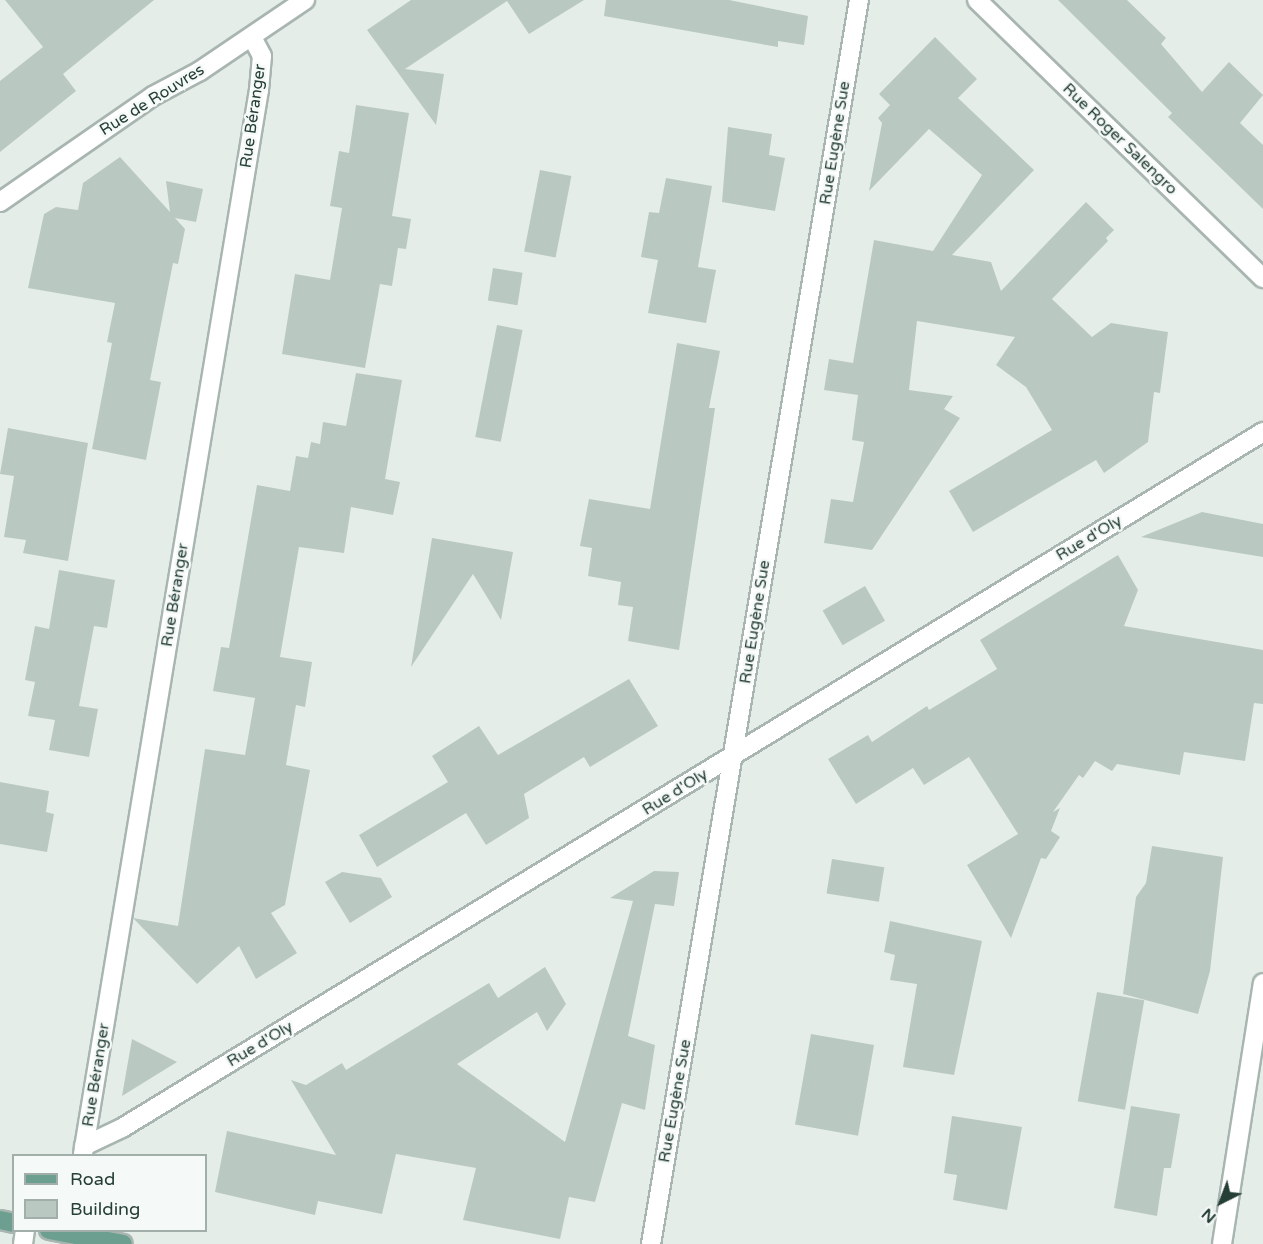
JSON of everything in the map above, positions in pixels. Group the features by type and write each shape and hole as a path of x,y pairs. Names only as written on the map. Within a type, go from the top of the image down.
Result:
{"main road":[{"path":"60,1232 123,1244"}],"street":[{"name":"Rue de Rouvres","path":"0,202 153,96 252,37 304,0"},
{"name":"Rue Eugène Sue","path":"651,1244 859,0"},
{"name":"Rue Roger Salengro","path":"977,0 1263,278"},
{"name":"Rue Béranger","path":"83,1151 259,90 262,56 252,37"},
{"name":"Rue d'Oly","path":"83,1151 1263,432"},
{"path":"1222,1244 1263,983"}],"building":[{"path":"5,0 154,0 63,74 76,91 0,152 0,81 43,47"},
{"path":"411,0 584,0 529,34 507,1 405,69 444,74 436,125 367,30"},
{"path":"606,0 729,0 808,16 804,45 778,41 778,47 604,16"},
{"path":"1058,0 1127,0 1166,38 1161,44 1202,92 1229,62 1263,95 1240,123 1263,145 1263,209 1168,117 1172,113"},
{"path":"935,37 977,79 958,98 1034,170 952,255 991,262 1001,291 1086,202 1114,230 1106,238 1108,241 1052,299 1092,337 1111,323 1168,332 1160,393 1154,392 1148,442 1104,473 1096,460 973,532 949,491 1052,430 1026,387 996,365 1015,337 917,321 909,390 953,396 944,409 960,418 872,550 824,543 831,499 853,502 864,442 852,440 858,395 824,390 829,359 853,363 874,240 933,251 982,175 929,129 869,191 882,123 878,118 890,105 879,94"},
{"path":"356,105 409,113 392,216 411,219 406,249 398,248 392,286 380,284 365,368 282,354 295,274 330,280 342,208 330,206 339,151 349,153"},
{"path":"728,127 772,134 769,155 785,158 775,211 722,202"},
{"path":"120,157 170,212 166,181 203,189 196,222 175,218 185,229 178,264 173,263 150,380 161,382 146,460 92,449 112,343 107,342 115,303 28,288 44,214 56,207 78,210 83,183"},
{"path":"540,170 571,176 556,258 524,251"},
{"path":"666,178 712,186 698,267 716,270 706,323 648,313 658,260 641,257 649,212 659,213"},
{"path":"493,268 523,273 517,305 488,301"},
{"path":"497,325 523,330 501,442 475,437"},
{"path":"677,343 720,351 709,408 715,408 679,650 628,641 633,607 618,605 621,582 588,576 592,548 580,546 589,499 650,509"},
{"path":"356,373 402,380 385,479 400,482 393,515 351,507 344,553 299,547 280,657 312,662 305,707 296,705 286,765 310,770 285,905 271,913 297,953 256,979 239,946 197,984 133,918 178,926 205,749 245,755 255,698 213,691 221,647 229,648 257,485 290,491 296,456 308,458 311,442 320,444 323,422 346,426"},
{"path":"8,428 88,443 68,561 23,553 26,540 4,537 14,476 0,474"},
{"path":"1202,512 1263,524 1263,557 1141,537"},
{"path":"432,538 513,552 501,620 473,574 411,667"},
{"path":"1118,555 1138,590 1124,626 1263,650 1263,704 1254,703 1245,761 1184,752 1180,775 1117,764 1112,771 1095,761 1083,778 1079,775 1053,812 1060,808 1051,831 1060,837 1046,859 1041,858 1011,938 967,865 1018,834 969,757 924,785 913,768 856,804 828,759 868,735 872,742 927,706 929,710 997,669 980,640"},
{"path":"59,570 115,580 107,628 94,626 79,706 98,709 89,757 49,750 55,720 28,716 35,682 25,680 35,626 49,629"},
{"path":"865,586 885,621 843,645 823,610"},
{"path":"629,679 658,726 590,767 584,757 524,794 529,818 486,845 466,813 377,867 359,835 448,782 432,756 479,726 498,755"},
{"path":"0,782 49,791 46,812 54,814 47,852 0,844"},
{"path":"1152,846 1223,857 1210,971 1198,1014 1123,994 1136,897 1146,883"},
{"path":"832,859 884,867 879,902 827,894"},
{"path":"654,871 679,872 674,906 655,904 628,1036 655,1045 645,1110 622,1103 595,1202 569,1197 560,1239 463,1220 476,1168 396,1154 382,1214 318,1201 315,1215 215,1192 227,1131 336,1155 291,1080 306,1085 342,1063 346,1070 489,983 498,998 545,967 566,1004 547,1031 537,1012 457,1064 565,1142 633,901 610,898"},
{"path":"342,872 381,878 392,897 350,923 325,882"},
{"path":"890,921 982,941 954,1075 903,1067 917,984 890,980 895,955 884,952"},
{"path":"1097,992 1144,1000 1125,1110 1078,1101"},
{"path":"811,1034 874,1045 858,1136 795,1125"},
{"path":"132,1039 177,1062 122,1096"},
{"path":"1131,1106 1180,1114 1171,1168 1164,1168 1157,1216 1114,1208"},
{"path":"952,1116 1022,1127 1007,1210 953,1200 957,1175 944,1173"}]}
